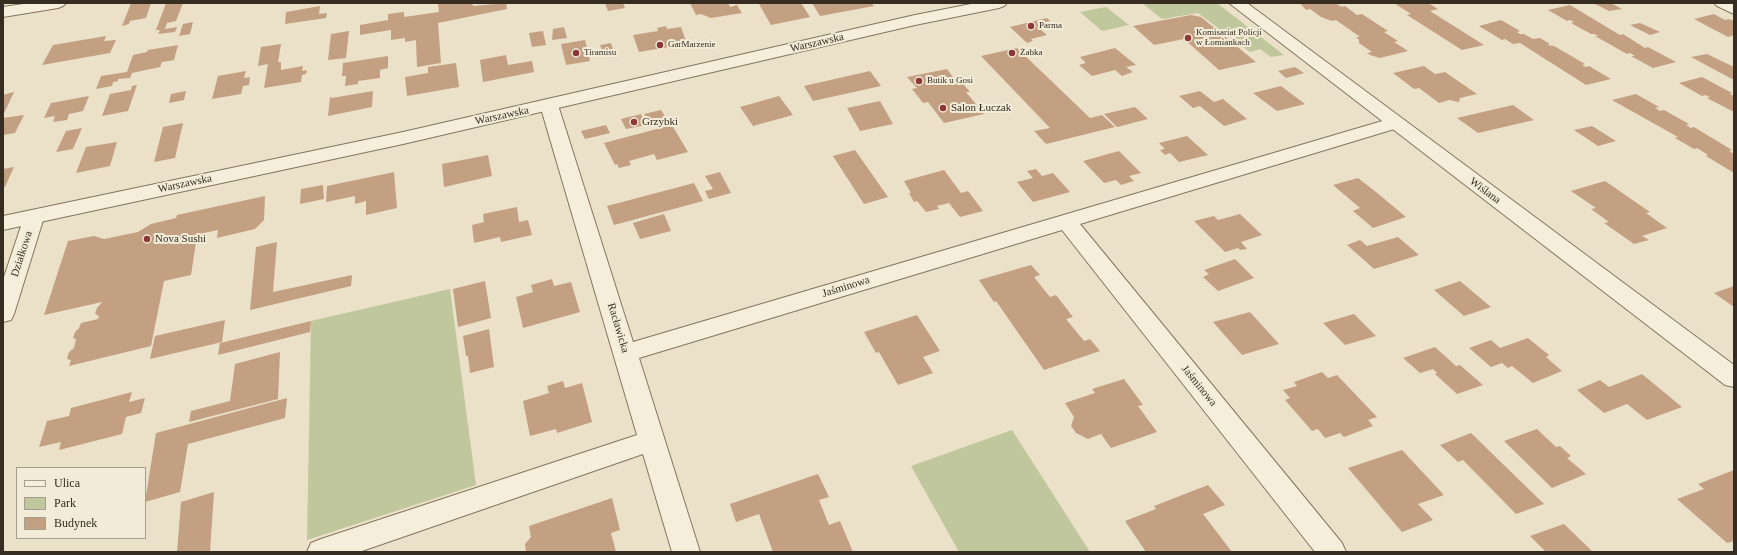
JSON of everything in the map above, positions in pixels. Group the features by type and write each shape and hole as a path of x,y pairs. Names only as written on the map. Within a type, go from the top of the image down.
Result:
{"street":[{"path":"3,12 58,3"},
{"name":"Warszawska","path":"3,223 549,105 915,20 999,3"},
{"name":"Wiślana","path":"1236,3 1734,378"},
{"path":"1722,3 1734,9"},
{"name":"Racławicka","path":"549,105 686,552"},
{"name":"Jaśminowa","path":"626,353 1066,220 1395,123"},
{"name":"Działkowa","path":"3,314 34,217"},
{"name":"Jaśminowa","path":"1066,220 1332,552"},
{"path":"321,552 651,441"}],"green space":[{"path":"1142,3 1217,3 1284,55 1271,57 1260,49 1250,52 1198,13 1162,19"},
{"path":"1106,7 1129,25 1102,31 1080,12"},
{"path":"450,289 476,485 307,540 311,321"},
{"path":"1012,430 1090,552 959,552 911,466"}],"building":[{"path":"131,3 151,3 146,18 130,21 129,24 122,26"},
{"path":"166,3 183,3 176,21 167,23 165,29 177,27 175,32 158,34 160,30 156,30"},
{"path":"438,3 472,3 473,6 506,3 507,9 438,23 441,63 417,67 416,40 405,42 405,38 391,40 391,30 360,35 360,25 388,20 388,14 404,12 404,17 439,12"},
{"path":"605,3 623,3 625,8 608,11"},
{"path":"690,3 728,3 730,7 737,5 742,13 711,18 701,14 696,15"},
{"path":"801,3 810,17 771,25 759,4"},
{"path":"812,3 871,3 874,6 820,16"},
{"path":"1300,3 1335,3 1342,7 1345,6 1357,15 1362,14 1388,31 1384,32 1398,41 1394,42 1408,51 1380,58 1370,55 1367,53 1372,52 1359,43 1359,40 1356,37 1360,37 1336,20 1332,21 1321,17 1310,9 1306,10"},
{"path":"1394,3 1428,3 1438,9 1430,11 1484,45 1462,50 1407,15 1411,14"},
{"path":"1593,3 1611,3 1622,9 1609,11"},
{"path":"1570,5 1620,35 1623,34 1645,48 1648,47 1676,62 1653,68 1631,56 1635,56 1630,53 1627,54 1595,36 1599,36 1591,34 1571,23 1574,22 1570,20 1567,21 1548,10"},
{"path":"320,6 319,14 327,13 326,18 285,24 286,12"},
{"path":"1714,14 1725,20 1729,19 1734,21 1734,35 1728,37 1694,19"},
{"path":"1191,15 1201,17 1256,62 1219,70 1184,39 1154,45 1133,26"},
{"path":"1047,18 1050,21 1046,22 1051,27 1040,29 1047,35 1031,39 1033,41 1027,43 1010,27"},
{"path":"1501,20 1520,31 1517,32 1520,34 1524,34 1533,39 1540,38 1550,44 1547,45 1554,46 1585,64 1582,65 1586,67 1589,66 1611,79 1586,85 1520,43 1513,44 1505,39 1502,40 1479,26"},
{"path":"193,22 190,34 179,36 183,24"},
{"path":"1640,23 1660,32 1650,35 1630,25"},
{"path":"666,26 667,29 681,27 687,44 639,52 633,35 658,31 657,28"},
{"path":"564,27 567,38 552,40 553,29"},
{"path":"349,31 346,58 328,60 331,34"},
{"path":"543,31 546,45 532,47 529,33"},
{"path":"106,36 104,41 116,40 110,53 42,65 53,45"},
{"name":"Tiramisu","path":"585,40 590,61 566,65 561,44"},
{"path":"611,43 614,53 604,55 600,45"},
{"path":"281,44 278,62 281,62 281,70 303,66 302,71 307,70 306,74 302,75 301,82 264,88 268,64 258,66 261,47"},
{"path":"178,45 174,60 162,62 160,67 132,73 130,78 118,79 118,81 113,82 112,86 96,89 101,76 127,72 133,55 147,52 148,50"},
{"path":"1017,48 1090,118 1102,115 1115,127 1046,144 1034,131 1050,128 981,56"},
{"path":"1115,48 1136,65 1126,67 1133,72 1122,76 1115,70 1092,76 1079,65 1086,63 1080,57"},
{"path":"1707,54 1734,67 1734,80 1691,57"},
{"path":"506,55 508,65 532,61 534,72 483,82 480,60"},
{"path":"388,56 388,68 380,70 380,78 358,81 358,84 345,86 346,76 342,76 343,63"},
{"path":"456,63 459,87 407,96 405,77 428,73 428,67"},
{"path":"1424,66 1435,74 1445,72 1477,94 1460,98 1459,102 1449,100 1439,103 1419,88 1414,89 1393,73"},
{"path":"1295,67 1304,73 1286,78 1278,71"},
{"path":"947,69 955,80 959,79 970,92 966,92 984,114 944,123 928,102 923,103 912,89 917,88 907,77"},
{"path":"246,71 244,78 250,77 249,85 243,86 241,94 212,99 218,76"},
{"path":"870,71 881,86 813,101 804,86"},
{"path":"1702,77 1732,93 1730,94 1734,96 1734,112 1707,98 1710,97 1705,95 1702,96 1679,83"},
{"path":"137,85 128,111 102,116 110,94 131,90 132,86"},
{"path":"1281,86 1305,104 1277,111 1253,93"},
{"path":"186,91 184,100 169,103 171,94"},
{"path":"373,91 372,107 328,116 330,97 332,98"},
{"path":"1200,91 1214,102 1223,99 1247,119 1224,126 1200,106 1193,108 1179,96"},
{"path":"14,92 7,107 3,115 3,95"},
{"path":"1636,94 1659,107 1655,108 1660,111 1664,110 1689,124 1686,125 1691,128 1694,127 1732,150 1729,151 1734,154 1734,173 1706,156 1708,155 1697,148 1694,149 1675,138 1678,137 1612,100"},
{"path":"89,96 83,111 69,114 67,120 53,122 55,116 44,118 51,103"},
{"path":"779,96 793,115 753,126 740,107"},
{"path":"880,101 893,124 860,131 847,108"},
{"path":"1513,105 1534,120 1478,133 1457,118"},
{"path":"1135,107 1148,119 1117,127 1104,114"},
{"path":"661,110 668,121 651,125 644,114"},
{"name":"Grzybki","path":"641,114 646,125 626,129 621,119"},
{"path":"24,115 15,133 3,135 3,118"},
{"path":"183,123 175,158 154,162 163,127"},
{"path":"606,125 610,133 585,139 581,131"},
{"path":"672,125 688,152 657,160 654,154 629,161 631,165 619,168 617,164 615,165 604,143"},
{"path":"1592,126 1616,141 1598,146 1574,130"},
{"path":"82,128 73,149 56,152 66,131"},
{"path":"1187,136 1208,155 1179,162 1170,153 1165,155 1160,150 1165,149 1159,143"},
{"path":"117,142 110,166 76,173 86,147"},
{"path":"855,150 888,197 864,204 833,156"},
{"path":"1119,151 1141,173 1129,176 1134,181 1121,185 1116,180 1104,183 1083,161"},
{"path":"488,155 492,176 444,187 442,164"},
{"path":"14,167 5,187 3,187 3,169"},
{"path":"1036,169 1042,176 1053,173 1070,192 1033,202 1017,182 1033,178 1027,171"},
{"path":"944,170 961,193 968,191 983,211 960,217 949,203 937,206 939,209 926,212 917,201 914,202 904,181"},
{"path":"394,172 397,208 366,215 366,201 355,204 355,196 326,202 327,186"},
{"path":"720,172 731,193 709,199 705,191 713,189 705,176"},
{"path":"1358,178 1406,217 1373,228 1353,211 1360,208 1333,185"},
{"path":"1605,181 1650,212 1646,213 1667,228 1642,236 1649,240 1634,244 1604,223 1609,222 1591,209 1596,208 1571,191"},
{"path":"694,183 703,201 614,225 607,206"},
{"path":"323,185 324,199 300,204 301,189"},
{"path":"265,196 264,220 255,229 217,238 218,230 194,235 193,241 196,242 191,275 164,281 151,346 69,366 71,360 67,359 69,352 74,348 76,339 73,338 75,332 81,323 98,319 99,316 95,314 97,308 102,302 44,315 68,241 94,236 104,239 138,232 151,224 176,218 177,215"},
{"path":"517,207 519,222 528,220 532,235 501,242 500,237 474,243 472,225 484,222 483,214"},
{"path":"664,214 671,231 640,239 633,223"},
{"path":"1240,214 1262,235 1241,242 1247,249 1240,250 1238,248 1225,252 1194,221 1214,216 1218,220"},
{"path":"1398,237 1419,255 1374,269 1347,245 1360,240 1367,246"},
{"path":"277,242 273,292 352,275 351,286 250,310 256,247"},
{"path":"1235,259 1254,278 1218,291 1203,277 1209,274 1204,270"},
{"path":"1031,265 1040,275 1034,277 1050,297 1056,295 1073,317 1066,319 1084,341 1090,339 1100,351 1044,370 996,301 994,302 979,280"},
{"path":"552,279 554,286 571,282 580,312 523,328 516,297 533,292 531,285"},
{"path":"485,281 491,318 458,327 453,289"},
{"path":"1460,281 1491,307 1464,316 1434,290"},
{"path":"1734,286 1734,307 1714,293"},
{"path":"1250,312 1279,344 1242,355 1213,322"},
{"path":"1354,314 1376,336 1345,345 1323,323"},
{"path":"917,315 940,351 923,357 933,373 898,385 879,352 876,353 864,332"},
{"path":"225,320 222,342 150,359 155,336"},
{"path":"311,321 310,332 218,355 220,343"},
{"path":"489,329 494,367 470,373 463,336"},
{"path":"1528,338 1549,355 1546,357 1562,371 1533,383 1512,366 1508,368 1502,363 1491,367 1469,348 1491,340 1500,348"},
{"path":"1435,347 1456,366 1460,365 1483,385 1457,394 1435,374 1437,373 1433,369 1420,373 1403,358"},
{"path":"280,352 278,399 189,422 191,411 230,401 235,364"},
{"path":"1322,372 1328,378 1337,375 1377,417 1368,420 1373,426 1344,437 1340,433 1325,438 1318,429 1312,431 1285,400 1290,398 1283,390 1297,386 1294,382"},
{"path":"1642,374 1682,407 1647,420 1627,404 1604,413 1577,390 1600,380 1609,387"},
{"path":"1124,379 1143,405 1138,406 1157,432 1111,448 1101,434 1088,439 1076,433 1071,426 1074,417 1065,403 1095,393 1092,389"},
{"path":"563,381 565,388 582,383 592,422 557,433 556,429 530,436 523,401 549,393 547,386"},
{"path":"132,392 129,402 145,398 141,413 126,417 122,434 59,450 61,442 39,447 47,421 69,416 71,408"},
{"path":"287,398 285,418 188,444 180,492 146,502 156,433"},
{"path":"1537,429 1556,447 1560,446 1571,456 1567,458 1586,474 1552,488 1504,441"},
{"path":"1471,433 1544,504 1516,514 1463,460 1458,462 1440,445"},
{"path":"1402,450 1444,495 1418,504 1433,520 1402,532 1348,468"},
{"path":"1734,470 1734,541 1727,543 1677,499 1704,489 1698,484"},
{"path":"818,474 829,497 819,500 829,525 840,521 853,552 773,552 759,514 736,522 730,504"},
{"path":"1208,485 1225,505 1203,514 1232,552 1146,552 1125,521 1156,509 1154,506"},
{"path":"214,492 210,552 177,552 181,502"},
{"path":"612,498 620,530 611,533 616,552 526,552 525,544 531,537 529,526"},
{"path":"1564,524 1593,552 1546,552 1530,536"}],"place":[{"name":"Parma","path":"1031,26"},
{"name":"Komisariat Policji w Łomiankach","path":"1188,38"},
{"name":"GarMarzenie","path":"660,45"},
{"name":"Tiramisu","path":"576,53"},
{"name":"Żabka","path":"1012,53"},
{"name":"Butik u Gosi","path":"919,81"},
{"name":"Salon Łuczak","path":"943,108"},
{"name":"Grzybki","path":"634,122"},
{"name":"Nova Sushi","path":"147,239"}]}
